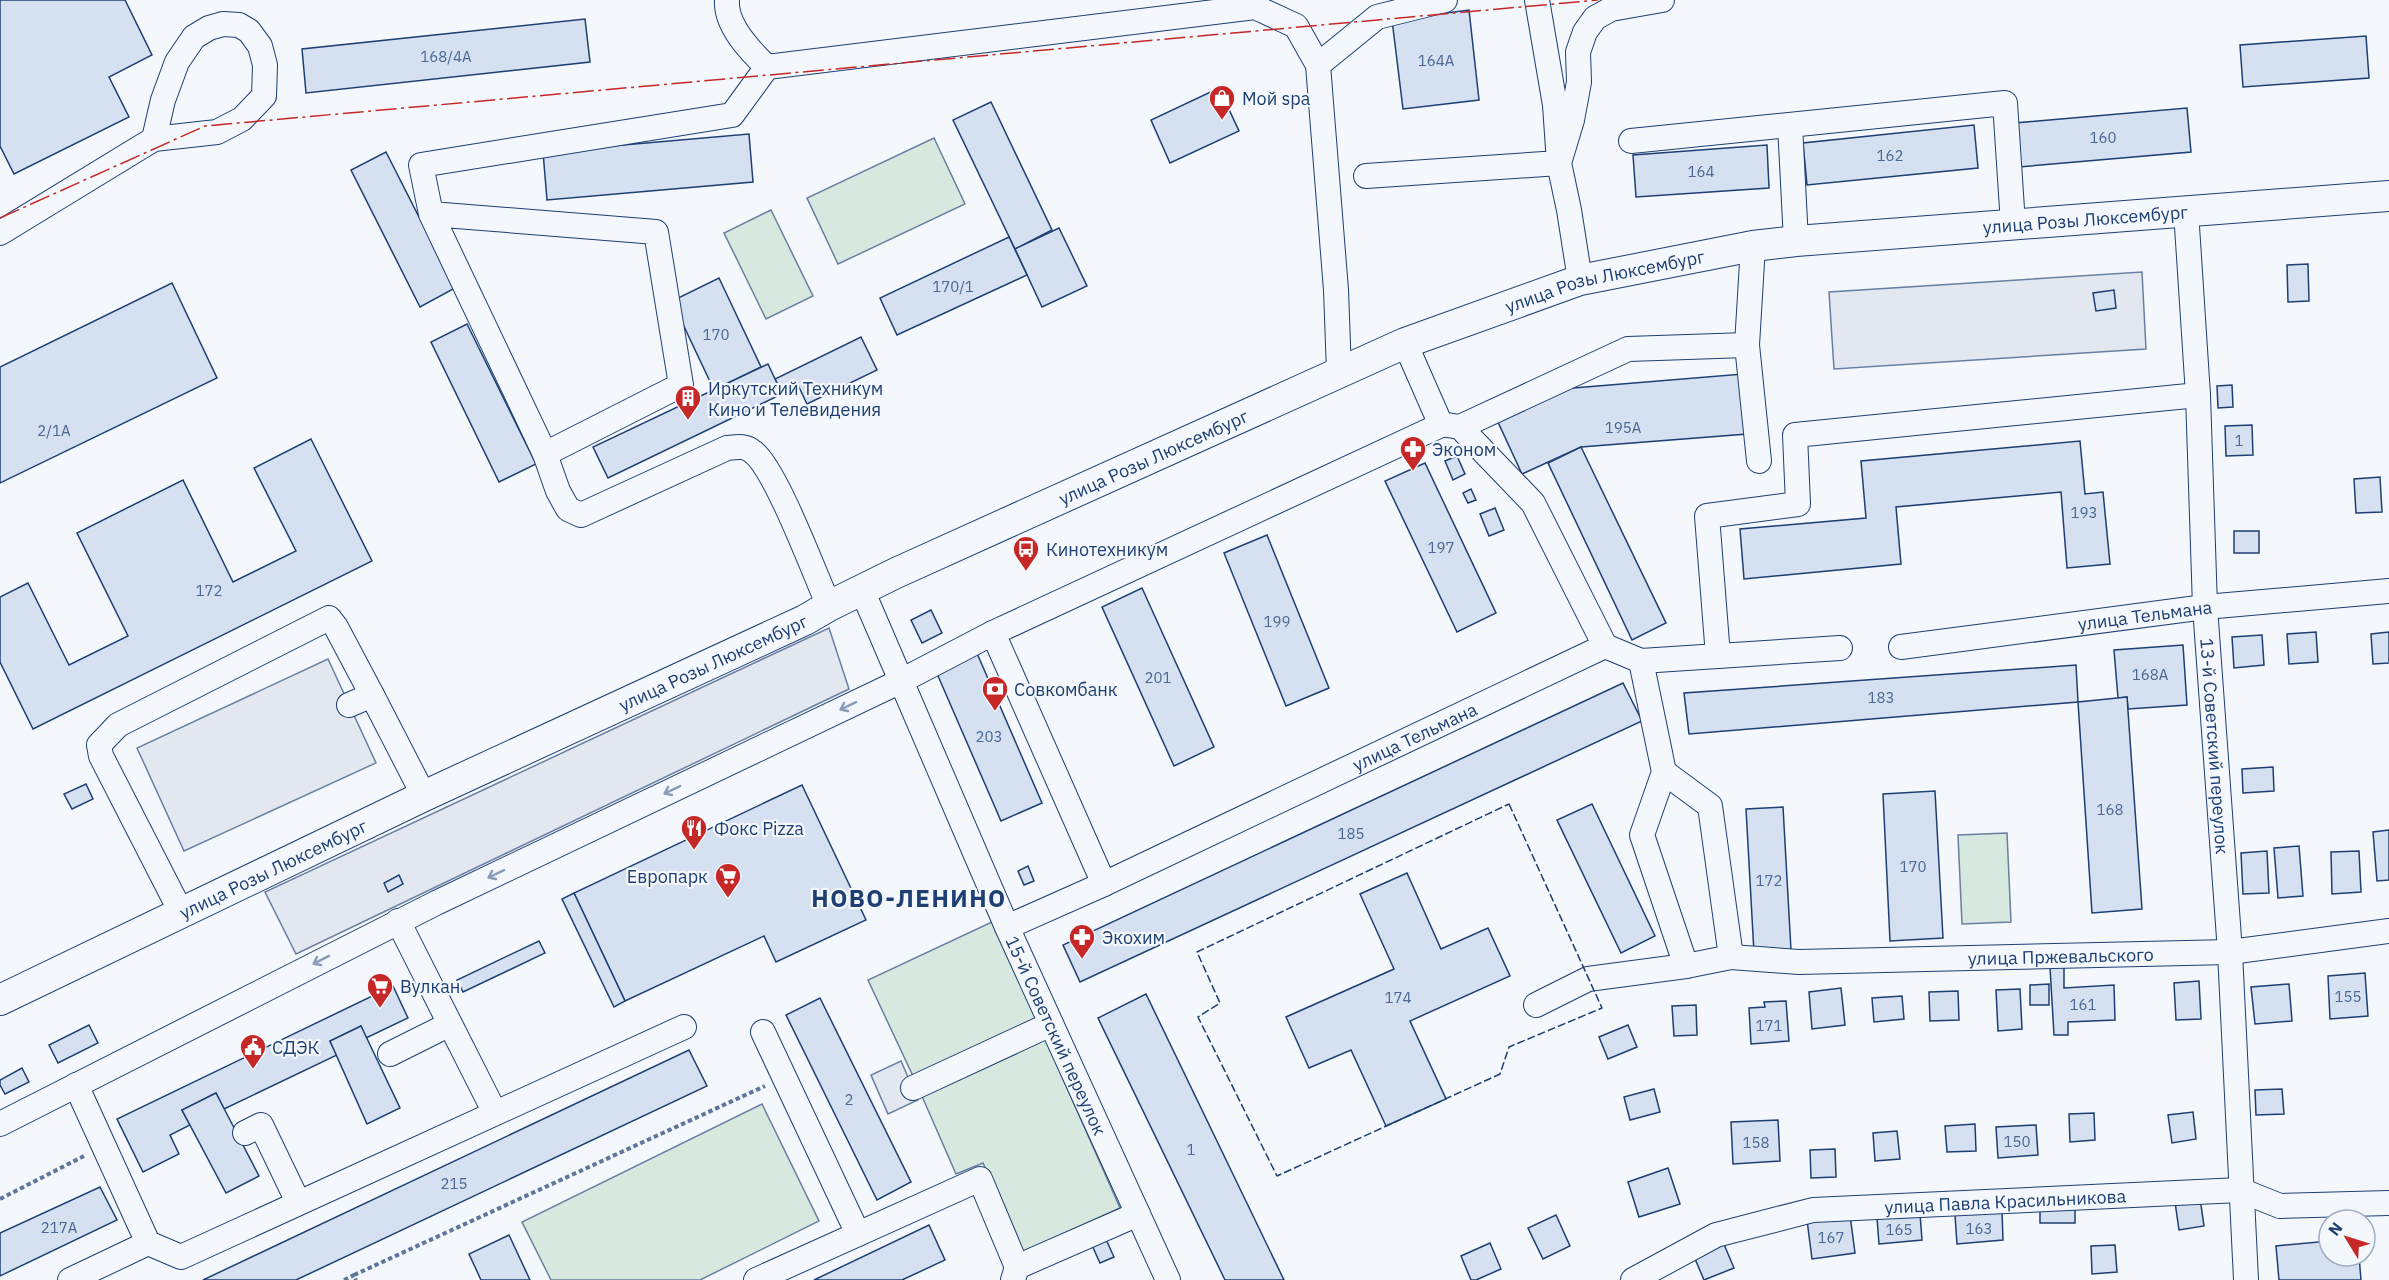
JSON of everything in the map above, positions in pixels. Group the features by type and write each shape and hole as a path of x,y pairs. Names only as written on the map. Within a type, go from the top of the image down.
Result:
{"main road":[{"name":"улица Розы Люксембург","path":"0,1000 424,796 794,625 862,590 1339,372 1405,343 1580,280 1753,246 1796,241 2389,196"}],"street":[{"path":"727,0 726,6 739,36 767,67"},
{"path":"1318,65 1377,17 1445,0"},
{"path":"1537,0 1555,105 1559,163 1580,280"},
{"path":"1559,163 1572,120 1579,82 1578,52 1585,32 1595,18 1611,9 1662,0"},
{"path":"829,606 764,462 744,447 727,448 581,515 568,509 558,490 545,454 431,214 421,165 732,115 767,67 1255,7 1296,26 1318,65 1336,290 1339,372"},
{"path":"0,233 154,140 217,132 242,119 264,96 266,65 260,46 249,31 239,25 223,24 209,28 194,37 177,62 163,100 154,140"},
{"path":"1631,141 2005,103 2013,224"},
{"path":"1790,125 1796,241"},
{"path":"1366,176 1559,163"},
{"name":"13-й Советский переулок","path":"2186,211 2198,395 2205,607 2230,952 2246,1280"},
{"path":"431,214 656,232 681,386 545,454"},
{"path":"1753,246 1747,345 1759,461"},
{"path":"1405,343 1451,426 1533,503 1605,646 1641,661 1840,648"},
{"path":"0,1124 398,921 901,681 993,633 1451,426 1628,349 1747,345"},
{"path":"1718,656 1707,516 1798,504 1795,435 2198,395"},
{"name":"15-й Советский переулок","path":"862,590 1007,927 1168,1280"},
{"name":"улица Тельмана","path":"1901,647 2205,607 2389,591"},
{"path":"182,914 101,756 99,745 118,725 329,618 336,627 424,796"},
{"path":"993,633 1104,884"},
{"name":"улица Тельмана","path":"1007,927 1104,884 1605,646"},
{"path":"1641,661 1664,772 1642,835 1686,966"},
{"path":"349,705 372,695"},
{"path":"1664,772 1710,806 1731,957"},
{"path":"398,921 495,1113"},
{"name":"улица Пржевальского","path":"1536,1005 1588,979 1686,966 1731,957 1799,962 2230,952 2389,931"},
{"path":"390,1054 450,1024"},
{"path":"913,1088 1051,1024"},
{"path":"76,1085 148,1243 181,1257 684,1027"},
{"path":"763,1032 858,1234"},
{"path":"244,1133 261,1125 298,1202"},
{"path":"756,1280 980,1179 1015,1274 1138,1214"},
{"name":"улица Павла Красильникова","path":"1633,1280 1716,1235 1813,1210 2240,1190 2280,1206 2389,1203"},
{"path":"70,1280 148,1243"}],"path":[{"path":"344,1280 355,1278 784,1077"},
{"path":"0,1199 104,1146"}],"shaded area":[{"path":"934,138 965,204 838,264 807,198"},
{"path":"771,210 813,296 766,319 724,233"},
{"path":"2142,272 2146,349 1834,369 1829,292"},
{"path":"829,628 849,689 296,954 265,892"},
{"path":"328,659 376,763 184,851 137,748"},
{"path":"2007,833 2011,922 1962,924 1958,835"},
{"path":"994,921 1038,1018 913,1076 868,980"},
{"path":"1045,1038 1120,1208 1023,1252 983,1163 956,1174 921,1094"},
{"path":"901,1061 918,1100 888,1114 871,1075"},
{"path":"762,1104 819,1221 700,1280 551,1280 522,1222"}],"building":[{"path":"0,0 125,0 152,55 109,77 129,117 14,174 0,146"},
{"path":"1469,10 1479,100 1403,109 1392,20"},
{"path":"585,19 590,62 306,93 302,49"},
{"path":"2366,36 2369,78 2243,87 2240,45"},
{"path":"1219,88 1239,131 1170,163 1151,120"},
{"path":"991,102 1052,230 1015,249 953,120"},
{"path":"2187,108 2191,152 2019,167 2015,123"},
{"path":"1974,125 1978,168 1807,185 1803,143"},
{"path":"749,134 753,182 547,200 543,152"},
{"path":"1767,145 1769,188 1636,197 1633,155"},
{"path":"386,152 455,288 420,307 351,170"},
{"path":"1059,228 1087,286 1042,307 1015,249"},
{"path":"1009,237 1027,275 897,335 880,298"},
{"path":"2308,264 2309,301 2288,302 2287,265"},
{"name":"Иркутский Техникум Кино и Телевидения","path":"719,278 761,367 714,390 672,301"},
{"path":"172,283 217,378 0,483 0,367"},
{"path":"2114,290 2116,308 2096,311 2093,293"},
{"path":"467,324 536,464 499,482 431,342"},
{"path":"861,337 877,370 807,404 796,381 780,389 775,379"},
{"name":"Иркутский Техникум Кино и Телевидения","path":"768,364 782,394 608,478 593,447"},
{"path":"1743,374 1747,434 1581,447 1522,474 1497,420 1561,389"},
{"path":"2232,385 2233,407 2218,408 2217,386"},
{"path":"2252,425 2253,455 2226,456 2225,426"},
{"path":"311,439 372,561 33,729 0,662 0,597 28,583 69,665 128,636 77,533 183,480 233,582 296,551 254,468"},
{"path":"2080,441 2085,494 2103,492 2110,564 2067,568 2061,492 1896,507 1901,564 1744,579 1740,529 1866,518 1861,461"},
{"path":"1581,447 1666,623 1632,640 1548,463"},
{"path":"1457,456 1465,474 1453,480 1445,461"},
{"path":"1425,463 1496,613 1457,632 1385,481"},
{"path":"2380,477 2382,512 2356,513 2354,479"},
{"path":"1471,489 1476,500 1468,503 1463,493"},
{"path":"1495,508 1504,530 1489,536 1480,514"},
{"path":"2234,531 2259,531 2259,553 2234,553"},
{"path":"1267,535 1329,688 1286,706 1224,553"},
{"path":"1142,588 1214,747 1174,766 1102,607"},
{"path":"931,610 942,633 922,643 911,620"},
{"path":"2316,632 2318,662 2289,664 2287,634"},
{"path":"2389,632 2389,663 2373,664 2371,634"},
{"path":"2262,635 2264,665 2234,668 2232,637"},
{"path":"2183,645 2187,705 2128,709 2127,697 2118,698 2114,650"},
{"path":"976,651 1042,803 1001,821 935,669"},
{"path":"2076,665 2078,702 1689,734 1684,693"},
{"path":"1623,683 1642,721 1080,982 1063,945"},
{"path":"2127,697 2142,909 2092,913 2078,702"},
{"path":"2273,767 2274,791 2243,793 2242,769"},
{"path":"86,784 93,799 72,809 64,794"},
{"path":"802,785 866,920 776,962 764,936 625,1001 574,893"},
{"path":"1935,791 1943,938 1890,941 1883,794"},
{"path":"1592,804 1655,936 1621,953 1557,820"},
{"path":"1783,807 1791,950 1754,953 1746,809"},
{"path":"2389,830 2389,880 2377,881 2373,832"},
{"path":"2299,846 2303,896 2278,898 2274,848"},
{"path":"2267,851 2269,893 2243,894 2241,853"},
{"path":"2359,851 2361,892 2332,894 2331,852"},
{"path":"1028,866 1034,881 1024,885 1018,871"},
{"path":"1407,873 1441,949 1488,928 1510,976 1410,1021 1446,1099 1386,1126 1351,1050 1309,1068 1286,1017 1394,969 1360,894"},
{"path":"399,875 403,884 388,892 384,883"},
{"path":"574,893 625,1001 614,1007 562,899"},
{"path":"539,941 545,953 463,992 457,980"},
{"path":"2050,967 2064,967 2064,988 2114,985 2115,1020 2068,1022 2068,1035 2054,1035"},
{"path":"2365,973 2368,1016 2330,1019 2328,976"},
{"path":"2199,981 2201,1019 2176,1020 2174,983"},
{"path":"2049,984 2049,1005 2030,1005 2030,985"},
{"path":"2289,984 2292,1021 2255,1024 2251,987"},
{"path":"393,986 408,1018 366,1038 361,1026 330,1041 337,1055 224,1109 216,1093 182,1110 190,1125 170,1135 179,1154 143,1172 117,1119"},
{"path":"1841,988 1845,1025 1812,1029 1809,992"},
{"path":"2020,989 2022,1029 1998,1031 1996,990"},
{"path":"1958,991 1959,1020 1930,1021 1929,992"},
{"path":"1146,994 1284,1280 1225,1280 1098,1018"},
{"path":"1902,996 1904,1019 1874,1022 1872,998"},
{"path":"820,998 911,1182 877,1200 786,1015"},
{"path":"1786,1001 1789,1041 1751,1044 1749,1008 1765,1007 1764,1002"},
{"path":"1696,1005 1697,1035 1674,1036 1672,1006"},
{"path":"89,1025 98,1043 58,1063 49,1045"},
{"path":"1628,1025 1637,1047 1608,1059 1599,1037"},
{"path":"361,1026 400,1108 367,1124 330,1041"},
{"path":"689,1050 707,1086 296,1280 203,1280"},
{"path":"22,1068 29,1082 5,1094 0,1080"},
{"path":"1654,1089 1660,1112 1630,1120 1624,1097"},
{"path":"2282,1089 2284,1114 2256,1115 2255,1090"},
{"path":"216,1093 259,1176 226,1193 182,1110"},
{"path":"2193,1112 2196,1139 2172,1143 2168,1115"},
{"path":"2094,1113 2095,1140 2070,1142 2069,1114"},
{"path":"1778,1120 1780,1161 1733,1164 1731,1122"},
{"path":"1975,1124 1976,1151 1947,1152 1945,1126"},
{"path":"2036,1125 2038,1155 1998,1158 1996,1127"},
{"path":"1897,1131 1900,1159 1875,1161 1873,1133"},
{"path":"1835,1149 1836,1177 1811,1178 1810,1150"},
{"path":"1668,1168 1680,1204 1639,1217 1628,1182"},
{"path":"100,1187 117,1220 0,1276 0,1233"},
{"path":"2200,1198 2204,1226 2179,1230 2175,1202"},
{"path":"2040,1205 2075,1205 2075,1223 2040,1223"},
{"path":"2002,1212 2003,1240 1957,1244 1955,1215"},
{"path":"1920,1214 1922,1240 1879,1244 1877,1218"},
{"path":"1556,1215 1570,1246 1543,1259 1528,1228"},
{"path":"1850,1215 1855,1253 1812,1259 1807,1220"},
{"path":"929,1225 945,1260 902,1280 814,1280"},
{"path":"509,1235 530,1280 481,1280 469,1254"},
{"path":"1104,1235 1114,1257 1100,1263 1090,1241"},
{"path":"1723,1242 1734,1268 1704,1280 1693,1254"},
{"path":"2317,1242 2317,1268 2360,1268 2361,1280 2279,1280 2276,1246"},
{"path":"1490,1243 1501,1269 1471,1280 1461,1256"},
{"path":"2115,1245 2117,1272 2092,1274 2091,1246"}],"fence":[{"path":"1509,804 1602,1008 1509,1047 1500,1074 1277,1176 1198,1017 1220,1003 1197,952 1509,804"}],"power":[{"path":"0,218 205,126 1598,0"}],"place":[{"name":"Мой spa","path":"1222,121"},
{"name":"Иркутский Техникум Кино и Телевидения","path":"688,421"},
{"name":"Эконом","path":"1413,472"},
{"name":"Кинотехникум","path":"1026,572"},
{"name":"Совкомбанк","path":"995,712"},
{"name":"Фокс Pizza","path":"694,851"},
{"name":"Европарк","path":"728,899"},
{"name":"Экохим","path":"1082,960"},
{"name":"Вулкан","path":"380,1009"},
{"name":"СДЭК","path":"253,1070"}],"district":[{"name":"НОВО-ЛЕНИНО","path":"909,898"}]}
